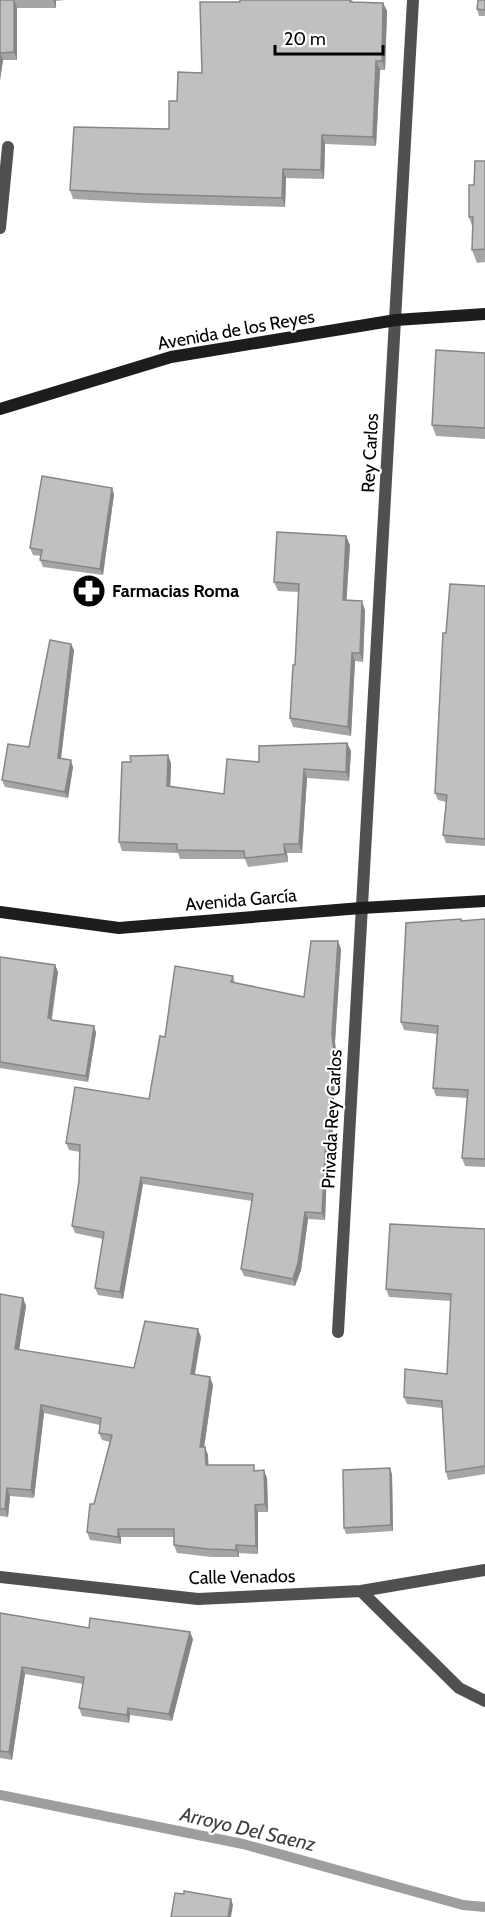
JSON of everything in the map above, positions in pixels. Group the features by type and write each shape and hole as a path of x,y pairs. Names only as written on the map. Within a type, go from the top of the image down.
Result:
{"main road":[{"name":"Avenida de los Reyes","path":"0,409 171,357 396,320 485,314"},
{"name":"Avenida García","path":"0,912 119,928 361,908 485,901"}],"street":[{"name":"Rey Carlos","path":"361,908 413,0"},
{"path":"0,228 8,147"},
{"name":"Privada Rey Carlos","path":"338,1332 361,908"},
{"name":"Calle Venados","path":"0,1577 198,1599 361,1591 485,1570"},
{"path":"361,1591 459,1688 485,1701"}],"building":[{"path":"0,0 14,0 14,52 0,53"},
{"path":"240,0 350,0 350,2 383,3 382,61 376,61 373,137 322,135 321,170 283,169 282,198 70,190 74,127 169,129 169,101 177,101 178,72 202,73 200,2 240,2"},
{"path":"478,0 485,0 485,10 477,9"},
{"path":"475,161 485,161 485,249 472,250 473,217 469,217 469,185 474,185"},
{"path":"436,350 485,353 485,428 432,425"},
{"path":"42,476 112,488 100,569 40,560 42,550 30,548"},
{"path":"277,532 346,536 343,600 362,601 360,653 352,653 348,727 290,718 299,584 274,582"},
{"path":"450,584 485,586 485,839 443,835 447,795 435,793 443,633 446,633"},
{"path":"50,640 71,644 58,758 71,760 65,792 2,780 8,744 29,747"},
{"path":"347,743 346,772 304,769 299,844 284,844 285,854 245,858 244,851 177,850 177,844 119,842 122,762 131,762 130,756 168,755 167,786 224,794 227,759 259,762 259,746"},
{"path":"461,919 461,921 485,919 485,1159 462,1158 468,1090 433,1088 438,1026 401,1022 406,923"},
{"path":"311,941 338,941 332,1034 336,1068 332,1068 329,1138 326,1138 322,1213 305,1212 298,1263 293,1279 241,1269 253,1194 141,1177 120,1292 95,1288 104,1232 72,1226 79,1181 80,1145 66,1143 75,1087 149,1099 160,1036 165,1037 175,966 233,976 231,982 304,997"},
{"path":"0,957 55,965 48,1018 94,1026 86,1076 0,1062"},
{"path":"390,1224 485,1229 485,1466 446,1472 442,1401 404,1397 405,1369 447,1374 451,1294 386,1289"},
{"path":"0,1294 23,1298 15,1349 134,1368 145,1321 198,1329 191,1374 210,1377 200,1447 205,1447 206,1465 254,1465 254,1471 264,1470 265,1504 255,1505 256,1546 236,1545 236,1550 174,1545 174,1529 118,1529 118,1537 87,1532 90,1504 94,1504 112,1435 99,1433 101,1418 41,1405 31,1490 7,1488 5,1509 0,1509"},
{"path":"390,1468 391,1525 344,1528 343,1470"},
{"path":"0,1613 89,1628 90,1618 190,1632 169,1714 128,1708 127,1715 79,1708 84,1677 22,1667 9,1752 0,1751"},
{"path":"184,1891 231,1899 228,1917 171,1917 175,1893 184,1894"}],"waterway":[{"name":"Arroyo Del Saenz","path":"0,1795 243,1844 463,1905 485,1907"}],"place":[{"name":"Farmacias Roma","path":"89,591"}]}
